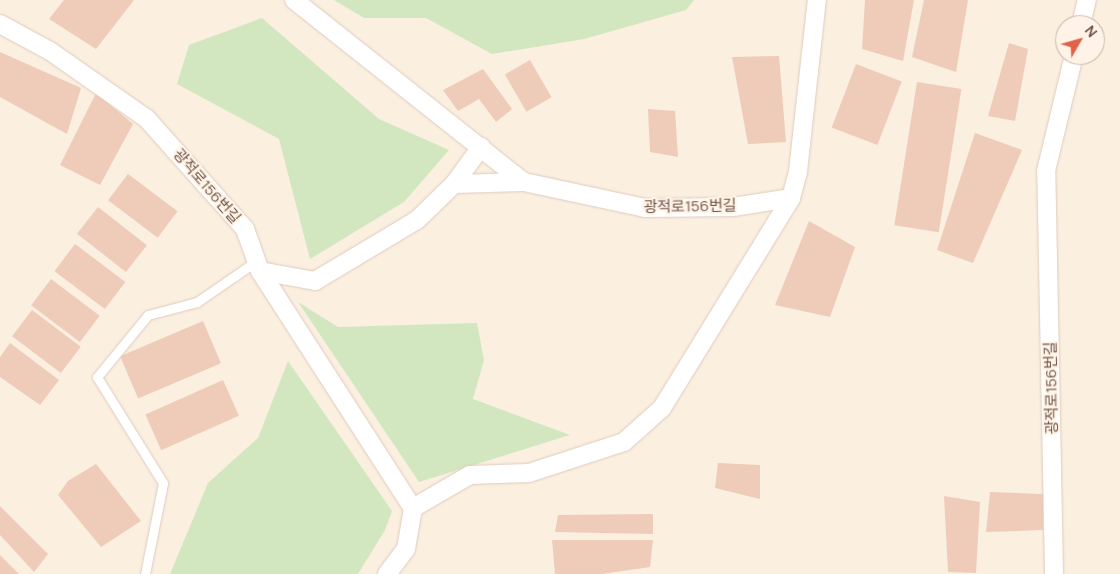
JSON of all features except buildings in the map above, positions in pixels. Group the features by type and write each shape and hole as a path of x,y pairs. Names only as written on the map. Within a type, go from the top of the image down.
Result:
{"street":[{"name":"광적로156번길","path":"294,0 524,182 645,208 733,207 791,198"},
{"path":"387,574 406,549 413,508 470,475 529,473 624,442 662,408 791,198 798,171 818,0"},
{"path":"1083,15 1087,0"},
{"name":"광적로156번길","path":"0,24 50,51 147,119 245,229 257,267 413,508"},
{"name":"광적로156번길","path":"1054,574 1046,171 1072,65"},
{"path":"257,267 315,281 417,220 454,184 481,148"},
{"path":"454,184 524,182"}],"lane":[{"path":"145,574 164,483 97,377 148,316 197,302 257,267"}],"green space":[{"path":"334,0 694,0 686,10 584,39 492,54 426,18 364,18"},
{"path":"262,18 379,119 449,150 404,202 310,259 279,139 177,84 189,45"},
{"path":"298,302 338,327 477,323 484,360 473,399 570,435 419,482"},
{"path":"288,361 392,511 385,530 358,574 170,574 208,483 258,438"}]}
